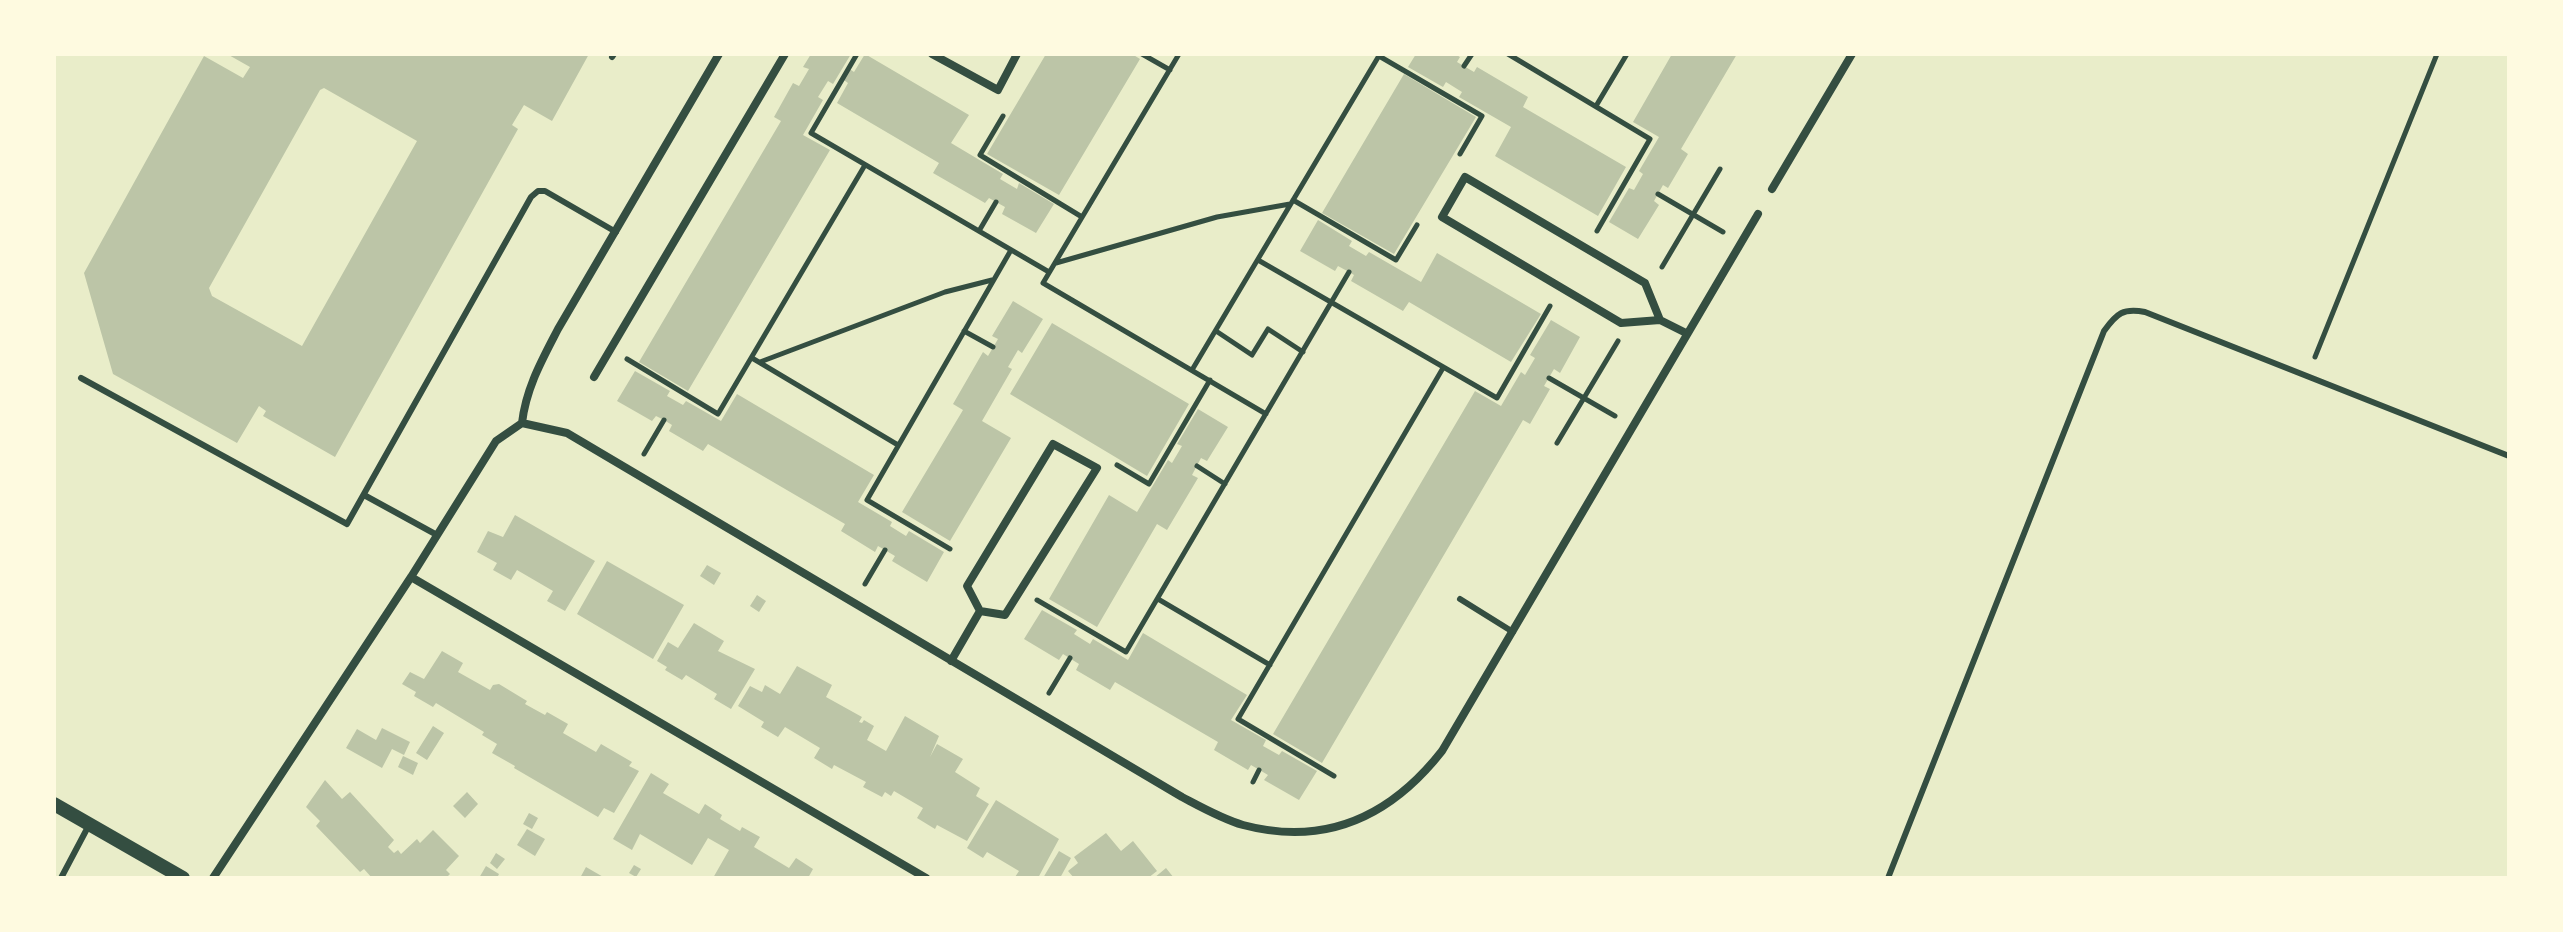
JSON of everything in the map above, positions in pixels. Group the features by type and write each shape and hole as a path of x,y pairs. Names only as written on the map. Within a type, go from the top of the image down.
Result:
{"street":[{"path":"522,423 525,401 535,374 558,329 719,54"},
{"path":"594,377 785,54"},
{"path":"932,54 998,90 1017,54"},
{"path":"1772,189 1852,54"},
{"path":"1660,320 1645,283 1465,177 1442,217 1621,323 1660,320 1686,333"},
{"path":"213,878 411,577 496,441 522,423 567,433 1210,812 1240,824 1272,831 1304,832 1337,827 1371,813 1397,799 1424,774 1442,751 1758,214"},
{"path":"1053,444 1097,468 1005,615 980,611 967,586 1053,444"},
{"path":"411,577 926,878"},
{"path":"951,661 980,611"},
{"path":"54,804 183,878"}],"lane":[{"path":"81,378 347,524 531,197 538,191 545,191 616,232"},
{"path":"1888,878 2104,331 2114,317 2130,309 2145,312 2509,456"},
{"path":"364,495 437,535"},
{"path":"1460,599 1513,632"},
{"path":"61,878 89,825"}],"path":[{"path":"857,54 811,133 1049,272"},
{"path":"1142,54 1170,70"},
{"path":"1179,54 1043,283 1266,414"},
{"path":"1464,66 1472,54"},
{"path":"1508,54 1650,139 1596,232"},
{"path":"1596,106 1627,54"},
{"path":"2307,377 2437,54"},
{"path":"1192,370 1380,55 1482,116 1460,154"},
{"path":"1003,116 980,155 1082,217"},
{"path":"622,356 718,414 865,165"},
{"path":"1662,267 1720,169"},
{"path":"1658,194 1723,232"},
{"path":"979,231 996,202"},
{"path":"1055,263 1217,217 1292,202 1396,260 1417,225"},
{"path":"950,549 867,500 1011,250"},
{"path":"1258,260 1497,398 1553,302"},
{"path":"1033,597 1126,652 1349,272"},
{"path":"760,362 945,292 994,279"},
{"path":"1216,331 1252,355 1268,329 1303,352"},
{"path":"964,331 993,347"},
{"path":"1557,443 1618,340"},
{"path":"752,358 898,445"},
{"path":"1334,776 1238,719 1443,368"},
{"path":"1549,378 1616,417"},
{"path":"1113,462 1149,484 1210,380"},
{"path":"644,454 664,420"},
{"path":"1197,466 1225,484"},
{"path":"864,585 885,550"},
{"path":"1158,599 1270,665"},
{"path":"1049,693 1070,658"},
{"path":"1253,782 1259,770"}],"building":[{"path":"227,54 589,54 552,121 524,105 512,125 518,129 335,457 263,416 266,411 259,406 237,443 113,374 84,273 204,56 243,78 250,67","holes":["324,88 417,141 302,346 212,296 209,288 320,90"]},
{"path":"811,54 851,54 833,84 828,81 818,97 823,100 803,135 830,150 688,391 639,362 781,121 774,117 793,83 799,86 809,69 803,67"},
{"path":"865,54 969,115 951,143 1003,174 1000,179 1017,189 1019,183 1054,204 1036,233 1002,214 1005,207 989,198 985,203 933,173 939,163 837,103 848,83 841,78 848,68 854,72"},
{"path":"1046,54 1132,54 1140,59 1059,195 987,154"},
{"path":"1416,54 1455,54 1460,57 1457,62 1474,72 1477,67 1528,97 1523,107 1626,167 1598,216 1495,156 1511,127 1459,97 1462,92 1446,82 1443,87 1408,67"},
{"path":"1672,54 1737,54 1681,149 1688,154 1668,188 1663,185 1654,201 1659,205 1638,239 1609,222 1629,188 1634,190 1643,174 1639,171 1659,137 1633,122"},
{"path":"1404,74 1476,117 1394,254 1322,213"},
{"path":"1318,220 1352,241 1349,246 1366,256 1369,252 1421,282 1437,253 1541,314 1511,362 1409,302 1403,311 1351,281 1354,275 1349,272 1338,266 1335,271 1300,251"},
{"path":"1013,301 1043,319 1022,353 1018,350 1008,367 1012,369 982,421 1011,438 950,541 902,512 963,410 953,404 983,352 988,356 998,339 992,336"},
{"path":"1551,320 1580,337 1560,373 1554,369 1544,386 1550,389 1530,424 1523,420 1322,763 1273,734 1475,391 1501,406 1521,372 1525,375 1535,358 1530,355"},
{"path":"1052,323 1189,404 1147,476 1010,394"},
{"path":"635,371 670,391 667,396 683,405 686,401 721,421 737,394 874,475 858,502 892,522 890,526 906,536 909,531 944,552 927,582 892,561 895,556 878,546 875,552 841,531 845,524 708,444 703,451 669,431 672,425 664,420 656,416 652,421 617,401"},
{"path":"1198,409 1228,427 1207,461 1201,458 1192,475 1198,478 1167,530 1157,524 1097,627 1049,599 1109,495 1137,512 1168,460 1172,463 1182,446 1177,444"},
{"path":"515,515 595,561 565,611 547,601 553,591 517,570 511,580 493,570 497,563 477,552 488,531 503,537"},
{"path":"607,561 684,605 653,659 577,614"},
{"path":"707,565 721,573 714,585 700,576"},
{"path":"757,595 766,601 759,612 750,606"},
{"path":"1042,610 1077,630 1074,634 1090,644 1093,639 1128,660 1143,633 1247,695 1231,720 1266,740 1263,746 1279,755 1282,751 1317,771 1299,800 1264,780 1268,775 1251,765 1248,770 1214,750 1218,742 1115,682 1110,690 1076,670 1079,664 1063,654 1059,660 1024,639"},
{"path":"694,623 724,641 718,651 755,669 731,709 714,699 717,694 686,675 682,680 657,661 668,642 678,648"},
{"path":"442,651 463,663 458,672 490,690 493,685 499,684 527,701 525,704 568,724 563,733 596,752 601,744 632,762 629,766 639,771 614,813 604,808 598,817 514,768 492,753 497,744 482,735 484,732 436,703 433,707 414,696 416,692 402,684 410,672 424,679"},
{"path":"797,666 832,685 826,697 862,717 859,722 864,720 874,726 867,740 886,751 905,716 939,736 930,757 937,744 963,759 955,772 980,788 976,796 989,804 967,841 937,825 935,829 917,818 923,808 894,791 891,796 885,792 882,797 863,787 866,782 834,765 832,769 814,758 820,748 785,727 778,737 761,727 764,722 738,706 750,686 762,692 765,685 780,694"},
{"path":"433,726 444,733 427,760 416,753"},
{"path":"382,728 410,742 404,755 392,749 382,768 346,748 357,729 376,740"},
{"path":"403,756 418,763 413,775 398,767"},
{"path":"651,773 669,784 663,793 699,814 705,804 722,815 720,819 740,831 742,827 760,837 754,847 789,868 796,858 813,869 808,878 713,878 729,850 708,838 692,865 640,834 632,850 613,839"},
{"path":"325,780 342,799 350,792 394,840 388,847 394,853 398,850 401,854 417,839 420,843 433,830 459,856 446,870 450,874 446,878 372,878 364,869 360,872 316,826 320,821 306,807"},
{"path":"467,792 478,804 465,818 453,806"},
{"path":"996,800 1059,839 1038,878 1017,878 1019,871 987,852 983,858 967,848"},
{"path":"529,813 538,818 532,829 523,824"},
{"path":"527,829 545,839 535,856 517,845"},
{"path":"1106,833 1121,851 1133,841 1157,871 1148,878 1074,878 1068,871 1078,863 1074,857"},
{"path":"1059,851 1071,858 1060,878 1043,878"},
{"path":"496,853 505,859 497,869 490,863"},
{"path":"634,865 641,869 636,877 629,873"},
{"path":"486,866 499,874 497,878 479,878"},
{"path":"586,867 605,878 580,878"},
{"path":"1166,868 1174,878 1154,878"}]}
